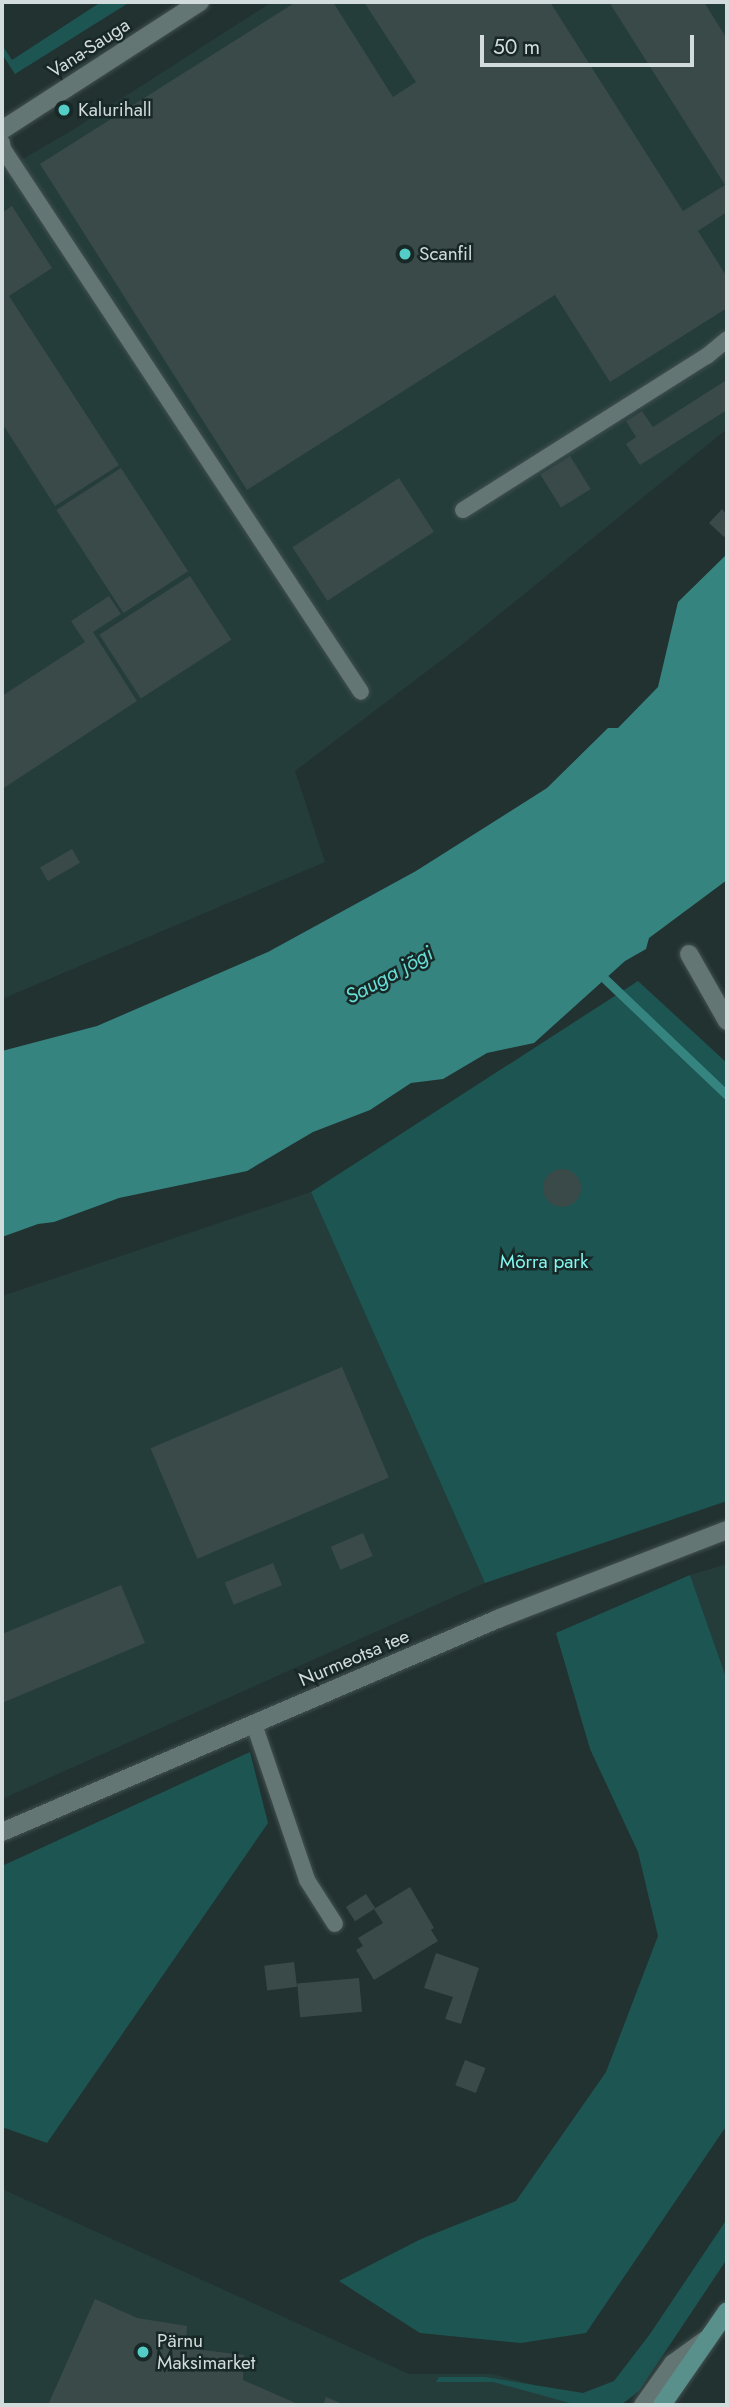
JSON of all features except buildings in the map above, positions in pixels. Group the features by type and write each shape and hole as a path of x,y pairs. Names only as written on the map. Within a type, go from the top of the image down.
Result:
{"main road":[{"path":"662,2405 727,2311"}],"street":[{"name":"Vana-Sauga","path":"2,131 200,2"},
{"path":"690,954 727,1021"},
{"name":"Nurmeotsa tee","path":"2,1832 500,1618 727,1530"}],"lane":[{"path":"2,143 361,692"},
{"path":"463,510 706,356 727,339"},
{"path":"254,1724 307,1880 335,1924"},
{"path":"642,2405 672,2363 710,2335"}],"shaded area":[{"path":"272,2 727,2 727,429 459,647 295,771 325,862 2,999 2,171 71,131"},
{"path":"311,1192 485,1583 2,1799 2,1296"},
{"path":"727,1564 727,1680 690,1575"},
{"path":"2,2189 409,2374 492,2374 611,2405 2,2405"}],"green space":[{"path":"101,2 130,2 15,74 2,54 2,45 12,60"},
{"name":"Mõrra park","path":"638,981 727,1063 727,1501 485,1583 311,1192"},
{"path":"690,1575 727,1680 727,2125 586,2333 521,2343 420,2333 339,2281 421,2239 516,2201 606,2072 658,1936 638,1852 590,1749 556,1633"},
{"path":"250,1752 268,1823 47,2143 2,2127 2,1866"},
{"path":"727,2219 727,2259 639,2391 621,2405 577,2405 493,2382 436,2382 439,2377 485,2377 583,2393 614,2381 650,2334"}],"water":[{"name":"Sauga jõgi","path":"727,554 727,880 649,938 646,949 625,961 534,1043 487,1053 443,1079 411,1083 370,1110 313,1132 247,1171 119,1198 54,1222 38,1224 2,1237 2,1051 97,1026 268,952 416,871 547,788 608,728 618,728 658,687 678,602"}],"waterway":[{"path":"605,979 727,1095"}],"place":[{"name":"Kalurihall","path":"64,110"},
{"name":"Scanfil","path":"405,254"},
{"name":"Pärnu Maksimarket","path":"143,2352"}]}
